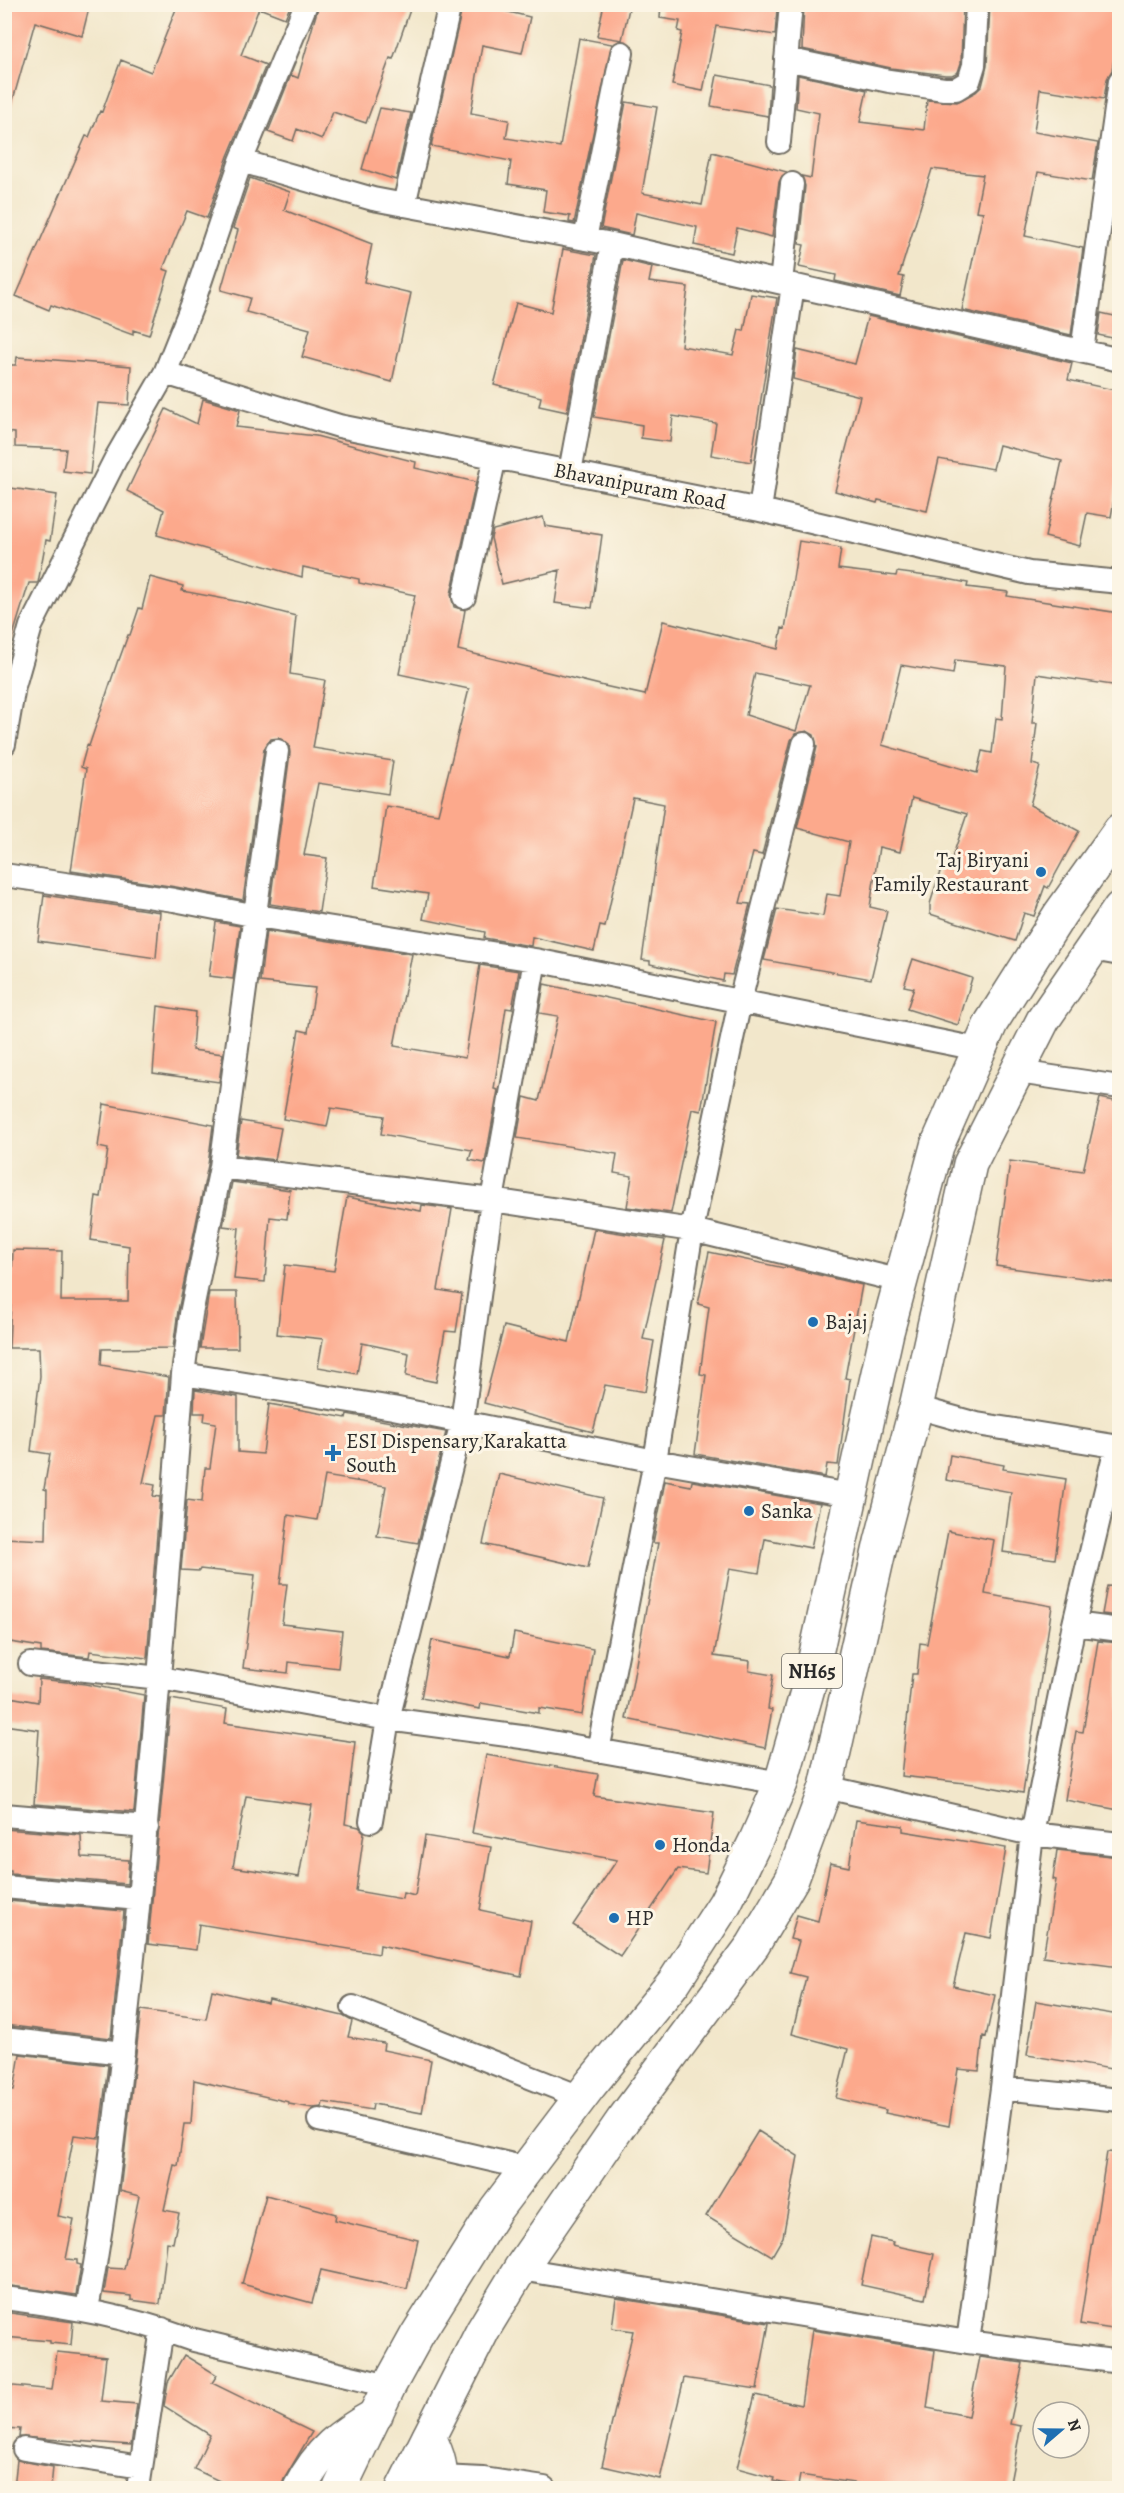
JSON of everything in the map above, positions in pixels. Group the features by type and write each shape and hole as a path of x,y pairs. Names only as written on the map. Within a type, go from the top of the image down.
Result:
{"main road":[{"name":"NH65","path":"340,2488 417,2335 496,2209 580,2097 674,1982 718,1913 756,1840 781,1784 810,1681 887,1332 937,1146 991,1023 1060,914 1119,830"},
{"name":"NH65","path":"423,2482 429,2437 483,2330 520,2269 610,2138 753,1945 792,1879 826,1787 970,1164 1042,1020 1106,952 1119,908"},
{"path":"300,2488 328,2447 382,2401"}],"street":[{"path":"4,744 14,686 31,626 116,458 165,373 193,303 241,161 306,4"},
{"path":"404,204 450,4"},
{"path":"779,142 791,4"},
{"path":"786,59 889,81 956,89 969,81 974,65 977,4"},
{"path":"585,239 622,53"},
{"path":"1082,351 1119,81"},
{"path":"241,161 373,199 612,244 1119,360"},
{"path":"760,510 787,284 792,184"},
{"path":"570,472 612,244"},
{"name":"Bhavanipuram Road","path":"165,373 339,426 760,510 1029,573 1119,582"},
{"path":"464,597 495,457"},
{"path":"598,1751 656,1461 692,1230 740,1001 804,744"},
{"path":"87,2309 112,2152 147,1827 183,1374 191,1314 221,1167 257,916 277,751"},
{"path":"4,875 174,900 257,916 535,960 978,1049"},
{"path":"371,1821 388,1719 462,1422 492,1200 535,960"},
{"path":"1018,1072 1119,1087"},
{"path":"221,1167 492,1200 692,1230 901,1281"},
{"path":"183,1374 393,1408 656,1461 850,1495"},
{"path":"915,1407 977,1424 1118,1447 1074,1624 1032,1834 1002,2088 968,2342"},
{"path":"1074,1624 1119,1630"},
{"path":"30,1664 160,1678 388,1719 529,1738 781,1784"},
{"path":"826,1787 1032,1834 1119,1844"},
{"path":"4,1815 147,1827"},
{"path":"4,1887 139,1899"},
{"path":"353,2007 580,2097"},
{"path":"4,2039 123,2053"},
{"path":"1002,2088 1119,2100"},
{"path":"319,2120 526,2168"},
{"path":"520,2269 968,2342 1119,2362"},
{"path":"4,2298 87,2309 162,2329 382,2401"},
{"path":"24,2449 139,2478 162,2329"},
{"path":"423,2482 483,2479 544,2488"}],"building":[{"path":"4,4 90,4 82,36 35,22 11,107 4,106"},
{"path":"178,4 291,4 285,18 259,8 241,55 266,65 228,156 207,218 187,211 163,269 169,271 149,335 133,330 133,335 51,305 49,310 16,296 86,136 89,137 100,111 102,112 121,60 151,72"},
{"path":"319,4 412,4 393,59 390,58 366,123 333,112 322,139 297,129 293,141 268,132 291,75 298,78"},
{"path":"463,4 475,4 530,17 522,53 482,45 471,113 509,120 506,138 560,147 579,38 612,44 574,223 569,222 570,216 543,212 546,190 508,184 511,161 431,146"},
{"path":"604,4 630,4 622,40 597,36"},
{"path":"661,4 746,4 777,9 775,35 716,26 703,91 672,85 682,32 678,31 680,21 660,18"},
{"path":"804,4 963,4 961,63 958,72 945,75 891,68 802,49"},
{"path":"990,4 1119,4 1119,30 1104,99 1040,89 1034,132 1098,143 1092,181 1038,172 1025,236 1083,248 1071,335 962,310 983,212 976,211 983,175 932,169 899,276 904,277 900,296 835,281 836,275 799,267 804,245 799,244 805,186 802,176 811,178 819,113 796,108 798,75 867,90 860,122 924,130 927,100 957,102 976,92 982,86 987,66"},
{"path":"717,75 770,85 768,116 711,106"},
{"path":"626,102 657,107 642,193 702,205 712,152 787,172 779,182 772,237 737,228 732,253 694,245 697,227 636,213 632,235 601,228"},
{"path":"380,108 411,113 396,180 362,169"},
{"path":"250,178 290,192 284,210 372,244 364,282 411,293 392,382 302,357 310,329 246,312 250,298 221,290 238,230 233,228"},
{"path":"563,249 596,255 567,412 539,406 541,397 494,385 516,303 551,312"},
{"path":"623,260 652,267 649,282 688,287 681,346 733,355 739,330 744,331 751,294 777,298 751,462 711,455 716,423 673,416 670,442 641,438 642,425 594,417"},
{"path":"1101,313 1119,317 1117,339 1098,335"},
{"path":"868,316 1072,363 1068,380 1119,391 1119,472 1111,517 1087,513 1080,546 1045,537 1062,461 999,445 993,469 939,459 927,511 878,500 877,503 835,491 860,396 793,379 797,350 855,364"},
{"path":"17,357 131,366 129,405 98,403 90,474 63,471 66,449 15,447 15,433 4,432 4,365 16,365"},
{"path":"203,399 240,410 236,427 316,436 416,462 415,468 476,482 451,594 454,607 465,610 458,650 645,695 663,621 778,649 782,628 785,629 799,541 841,548 838,569 896,576 897,572 942,578 968,583 967,587 1008,592 1007,596 1119,613 1119,686 1037,674 1032,723 1037,723 1032,764 1040,766 1030,805 1079,831 1048,888 1045,886 1034,916 1024,913 1015,941 930,914 930,904 943,862 950,864 967,814 912,798 900,852 879,847 870,907 887,911 871,979 764,960 777,909 823,916 827,894 840,896 849,842 797,828 817,747 814,735 807,731 795,734 791,740 762,855 753,853 740,903 750,904 732,975 724,974 723,981 650,964 650,961 642,960 664,804 633,798 605,927 600,926 594,951 532,937 531,946 484,938 485,932 423,919 428,894 374,886 386,806 438,814 469,689 399,674 415,595 359,583 359,579 303,567 302,577 157,535 164,510 127,491 166,409 197,424","holes":["955,660 1006,666 1002,719 996,718 992,753 982,751 977,773 882,745 901,665 953,674","755,673 810,685 796,731 746,715"]},
{"path":"4,487 57,495 50,541 46,540 38,583 29,583 10,645 4,644"},
{"path":"543,517 545,526 602,535 592,608 555,603 560,570 502,584 491,538 493,530"},
{"path":"150,577 183,586 182,591 246,603 296,616 290,674 325,680 313,748 393,761 388,794 318,783 304,855 327,858 319,912 270,904 290,753 289,745 279,738 271,739 264,749 243,900 71,871 86,769 81,767 118,660 139,608 142,609"},
{"path":"44,895 160,912 156,958 38,941"},
{"path":"216,922 240,926 233,979 209,976"},
{"path":"266,931 412,954 394,1046 465,1058 480,965 519,971 512,1009 506,1008 494,1089 498,1090 485,1163 469,1160 472,1150 381,1134 384,1116 331,1108 327,1127 283,1119 299,1030 308,1032 315,988 260,982"},
{"path":"913,959 972,978 958,1025 907,1009 914,988 904,986"},
{"path":"544,984 716,1022 701,1111 692,1109 671,1213 627,1207 632,1176 614,1173 617,1154 517,1138 524,1097 539,1101 558,1016 539,1013"},
{"path":"158,1006 195,1012 192,1050 223,1054 219,1082 153,1073"},
{"path":"1100,1098 1119,1102 1119,1283 996,1266 1010,1161 1083,1171"},
{"path":"104,1104 213,1125 208,1165 178,1311 173,1348 102,1349 101,1365 169,1377 166,1415 158,1415 143,1483 155,1485 153,1496 160,1497 147,1658 90,1651 89,1657 41,1652 41,1647 4,1641 4,1538 46,1540 47,1490 44,1489 50,1454 31,1451 40,1376 39,1348 9,1348 13,1250 62,1251 61,1301 128,1301 129,1246 91,1240 96,1196 101,1197 108,1149 98,1147"},
{"path":"241,1121 281,1128 275,1160 236,1155"},
{"path":"232,1182 290,1190 287,1219 270,1217 265,1282 234,1279 239,1228 223,1226"},
{"path":"347,1197 421,1211 422,1205 452,1209 438,1290 462,1294 456,1332 445,1331 436,1382 406,1376 409,1353 362,1343 357,1374 318,1367 323,1339 277,1334 285,1265 334,1271"},
{"path":"594,1229 665,1240 643,1339 654,1341 645,1392 605,1385 593,1432 484,1403 504,1326 569,1342"},
{"path":"709,1252 862,1285 845,1378 850,1379 838,1465 827,1464 825,1477 695,1454 706,1375 700,1374 709,1307 698,1304"},
{"path":"209,1292 237,1292 238,1348 200,1348"},
{"path":"195,1390 238,1397 238,1452 263,1454 269,1404 346,1418 347,1414 446,1432 418,1543 377,1536 386,1486 325,1476 317,1520 288,1515 280,1584 287,1584 282,1624 342,1631 338,1668 289,1662 288,1673 243,1668 255,1575 200,1569 199,1571 181,1570 187,1500 202,1502 205,1468 210,1468 216,1423 204,1421 205,1413 194,1413"},
{"path":"950,1455 1004,1465 1003,1469 1066,1479 1055,1559 1003,1552 1011,1492 946,1480"},
{"path":"499,1474 603,1498 588,1568 483,1544"},
{"path":"665,1481 691,1486 692,1481 820,1503 811,1548 765,1539 759,1573 730,1568 714,1656 750,1661 749,1671 773,1675 768,1709 772,1710 765,1748 626,1719 658,1543 653,1543"},
{"path":"948,1531 994,1540 985,1594 1052,1606 1023,1793 974,1784 901,1776 912,1674 917,1674 920,1643 927,1644"},
{"path":"1107,1586 1119,1587 1119,1616 1102,1614"},
{"path":"514,1633 593,1649 582,1715 539,1708 539,1713 481,1703 480,1709 421,1698 432,1640 510,1656"},
{"path":"1098,1641 1119,1643 1119,1810 1065,1800 1076,1731 1083,1732"},
{"path":"39,1679 85,1684 144,1695 134,1812 34,1804 39,1730 4,1725 4,1696 38,1702"},
{"path":"171,1699 227,1709 225,1723 355,1742 345,1824 359,1827 364,1832 356,1891 402,1899 403,1893 415,1896 425,1836 491,1847 480,1910 531,1921 521,1976 380,1945 379,1954 199,1924 196,1950 148,1944","holes":["246,1796 312,1805 299,1877 233,1867"]},
{"path":"486,1755 598,1774 594,1796 714,1813 706,1873 678,1869 620,1956 573,1925 617,1860 472,1833"},
{"path":"856,1820 903,1826 903,1831 1006,1848 991,1938 966,1933 953,1986 995,1995 986,2037 983,2036 979,2071 958,2069 949,2126 885,2113 886,2110 836,2098 848,2049 792,2034 806,1977 790,1973 799,1941 790,1939 797,1915 818,1921 830,1863 849,1867"},
{"path":"4,1829 81,1835 82,1857 129,1860 127,1884 11,1874 11,1871 4,1871"},
{"path":"1057,1850 1119,1857 1119,1967 1043,1957 1056,1880 1053,1879"},
{"path":"8,1901 124,1911 111,2038 4,2025 9,1980 4,1979 4,1933"},
{"path":"212,1990 268,2003 269,1999 343,2016 352,2021 348,2037 384,2043 383,2050 431,2060 422,2113 373,2104 372,2110 323,2102 322,2107 313,2108 194,2080 191,2124 184,2124 178,2166 174,2165 164,2210 179,2213 173,2243 167,2242 160,2304 131,2300 131,2296 104,2293 108,2268 124,2269 139,2196 120,2191 141,2010 206,2019"},
{"path":"1036,2001 1119,2015 1111,2069 1027,2055"},
{"path":"20,2054 108,2065 99,2138 74,2135 58,2216 74,2219 66,2259 77,2260 77,2264 81,2265 76,2295 4,2285 4,2089 14,2090"},
{"path":"758,2131 798,2156 783,2237 772,2256 706,2216"},
{"path":"1107,2152 1119,2153 1119,2330 1080,2324"},
{"path":"266,2195 336,2214 335,2220 418,2240 407,2289 321,2270 312,2303 242,2284"},
{"path":"871,2237 893,2242 892,2245 934,2254 925,2299 861,2285"},
{"path":"616,2298 769,2323 757,2389 684,2378 660,2479 602,2466 633,2331 612,2328"},
{"path":"4,2312 73,2322 71,2345 4,2337"},
{"path":"812,2330 935,2350 927,2408 968,2416 980,2357 1023,2363 1010,2424 1021,2426 1009,2488 888,2488 800,2475 798,2486 773,2481 774,2478 737,2468 755,2395 801,2405"},
{"path":"57,2352 106,2357 101,2401 137,2404 131,2445 19,2437 20,2429 4,2428 4,2385 52,2390"},
{"path":"184,2355 217,2375 212,2383 312,2432 281,2488 234,2488 194,2469 210,2435 164,2406 168,2382"},
{"path":"17,2460 53,2467 51,2488 14,2488"}],"place":[{"name":"Taj Biryani Family Restaurant","path":"1041,872"},
{"name":"Bajaj","path":"813,1322"},
{"name":"ESI Dispensary,Karakatta South","path":"333,1453"},
{"name":"Sanka","path":"749,1511"},
{"name":"Honda","path":"660,1845"},
{"name":"HP","path":"614,1918"}]}
